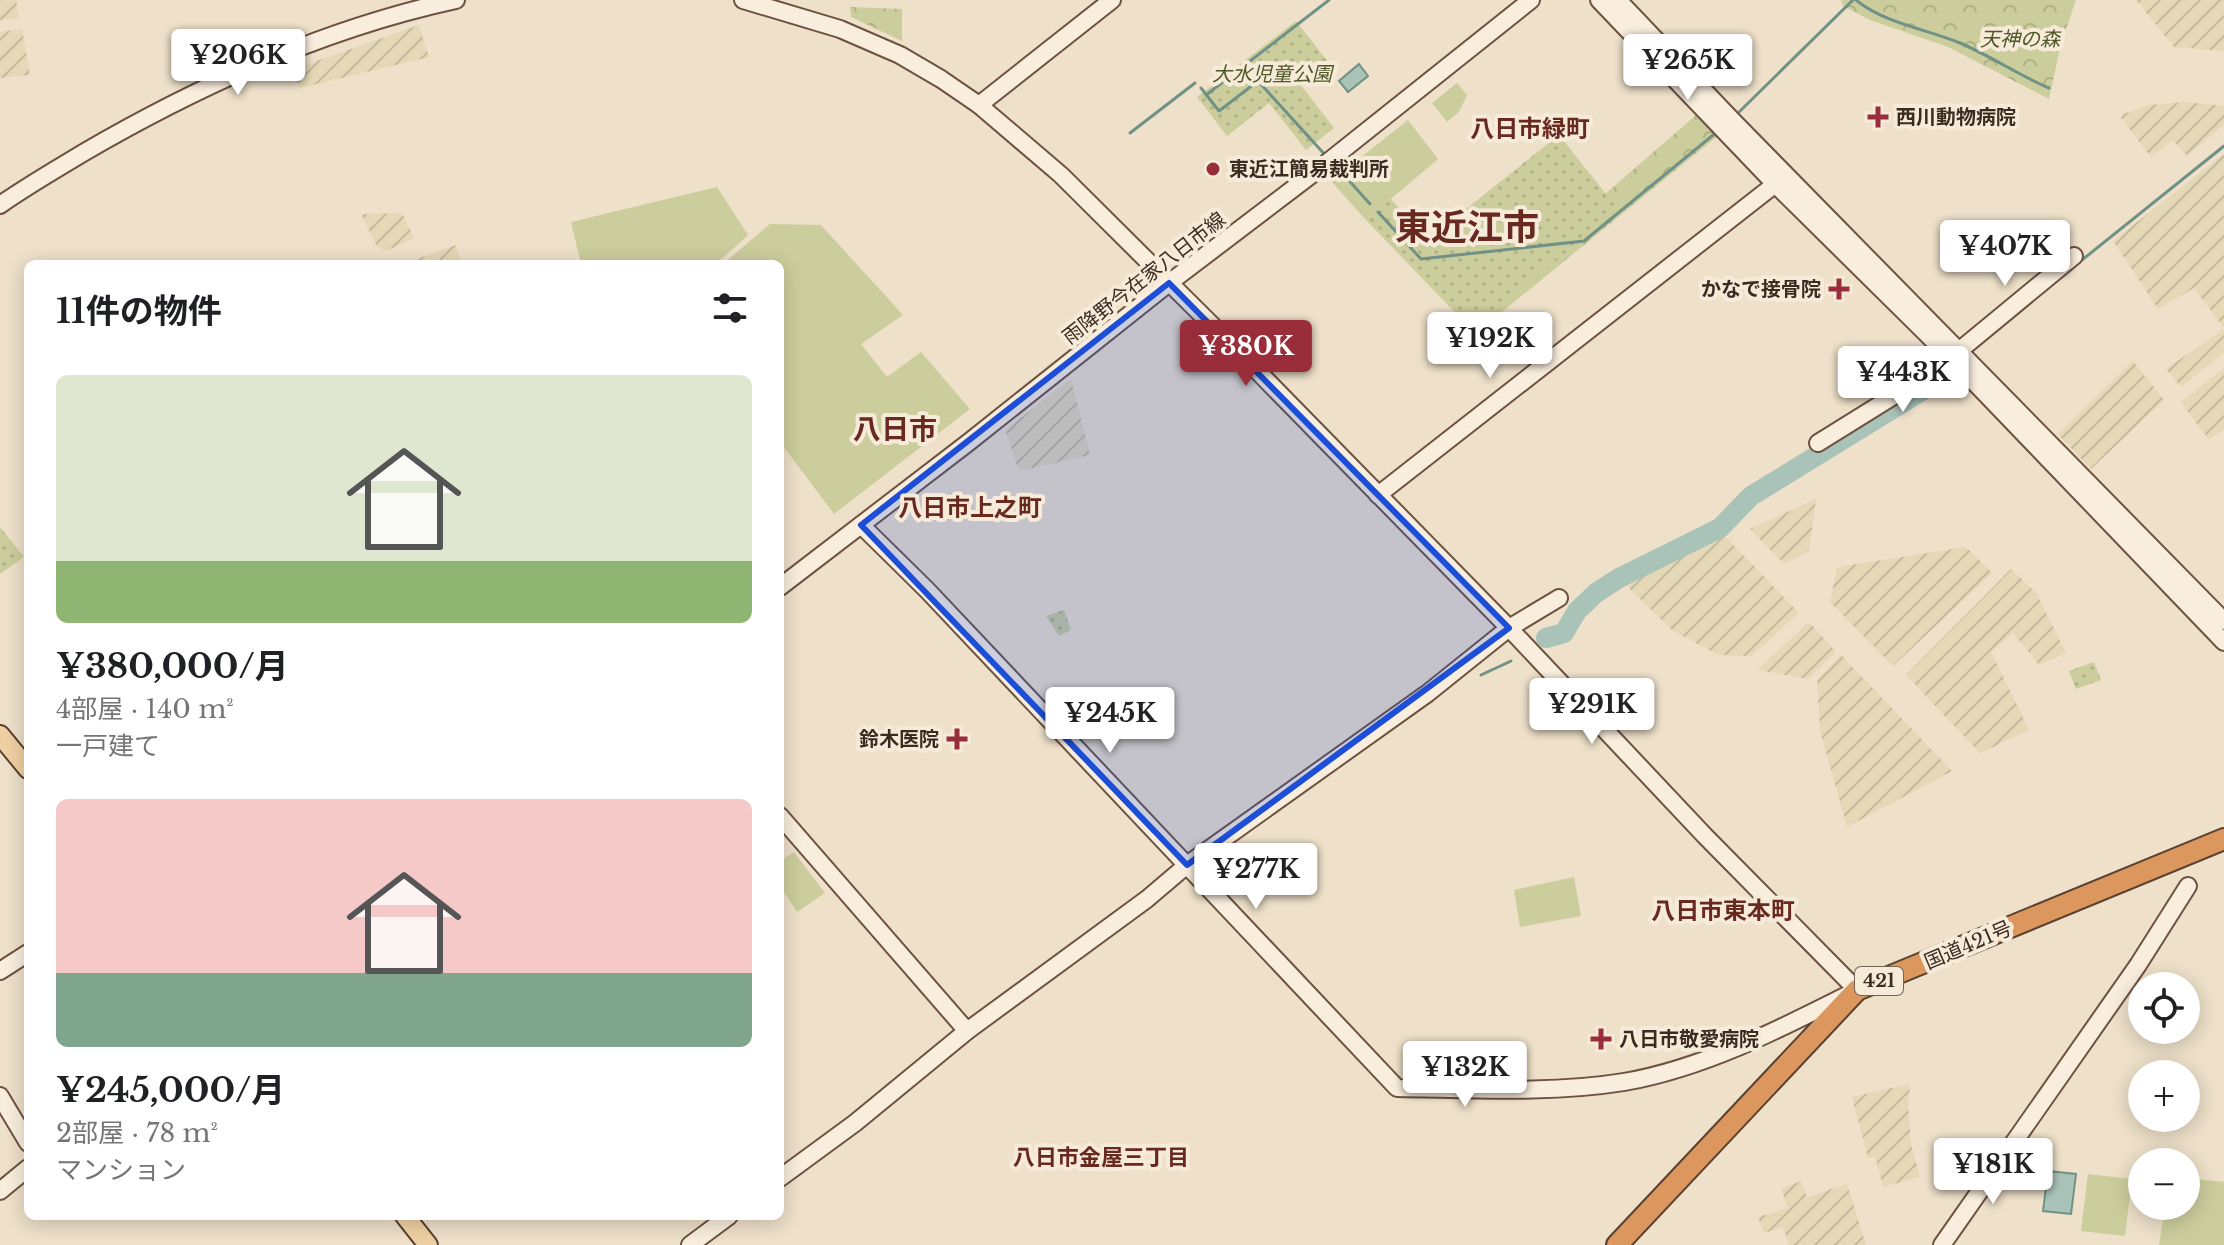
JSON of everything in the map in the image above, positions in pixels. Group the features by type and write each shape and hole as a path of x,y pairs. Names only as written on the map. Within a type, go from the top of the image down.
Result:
{"highway":[{"name":"国道421号","path":"1617,1245 1857,990 2224,839"}],"main road":[{"path":"0,735 24,764"},
{"path":"408,1220 428,1245"}],"street":[{"path":"0,205 120,132 195,94 307,45 423,7 456,0"},
{"path":"743,0 840,29 900,55 979,105 1061,175 1509,628 1705,836 1857,990 1720,1053 1625,1082 1554,1090 1397,1088 927,590 861,525"},
{"path":"979,105 1112,0"},
{"name":"雨降野今在家八日市線","path":"784,584 1319,169 1531,0"},
{"path":"1599,0 2224,621"},
{"path":"1618,0 1781,180"},
{"path":"1378,495 1781,180"},
{"path":"1818,443 1956,355 2074,256"},
{"path":"1956,355 2224,642"},
{"path":"784,1175 855,1123 967,1031 1147,899 1187,865 1428,693 1509,628 1559,598"},
{"path":"784,821 967,1031"},
{"path":"1942,1245 2138,965 2188,886"},
{"path":"0,971 24,956"},
{"path":"0,1096 24,1136"},
{"path":"0,1191 24,1171"},
{"path":"690,1245 724,1220"}],"highlighted area":[{"path":"1169,283 1509,628 1187,865 861,525"}],"shaded area":[{"path":"0,0 16,0 19,18 0,20"},
{"path":"2136,0 2224,0 2224,51 2174,47"},
{"path":"419,25 429,57 300,88 291,70"},
{"path":"22,29 30,75 0,78 0,32"},
{"path":"1359,64 1368,76 1348,92 1339,81"},
{"path":"2185,102 2224,106 2224,125 2187,156 2173,140 2151,157 2121,118 2123,114 2150,105"},
{"path":"2224,154 2224,328 2194,288 2158,309 2113,241"},
{"path":"402,213 414,238 386,251 377,247 361,214"},
{"path":"456,245 460,260 414,260"},
{"path":"2224,329 2224,353 2181,387 2166,369"},
{"path":"2133,361 2164,400 2091,469 2058,434"},
{"path":"2224,368 2224,430 2208,439 2181,402"},
{"path":"1071,379 1090,455 1019,471 1005,430"},
{"path":"1816,499 1809,551 1784,564 1750,529"},
{"path":"1721,532 1799,613 1751,656 1718,655 1673,631 1627,586"},
{"path":"1966,547 1992,573 1893,666 1830,602 1837,567"},
{"path":"2011,569 2036,593 2066,653 2039,665 2013,633 1991,652 2029,730 1980,753 1906,675"},
{"path":"1809,622 1836,652 1808,679 1757,670"},
{"path":"1841,655 1952,771 1847,827 1820,731 1817,680"},
{"path":"1910,1084 1911,1144 1920,1177 1883,1187 1875,1156 1868,1158 1852,1097"},
{"path":"2048,1171 2076,1174 2071,1214 2043,1211"},
{"path":"1801,1181 1807,1197 1847,1184 1866,1245 1789,1245 1783,1227 1764,1233 1758,1217 1788,1208 1781,1189"}],"green space":[{"name":"天神の森","path":"1841,0 2076,0 2061,44 2049,99 1948,47 1870,20 1843,6"},
{"path":"850,7 902,9 902,41 851,17"},
{"name":"大水児童公園","path":"1296,21 1328,62 1300,84 1334,128 1306,150 1269,103 1227,136 1197,97"},
{"path":"1457,83 1467,95 1459,112 1447,122 1432,103"},
{"path":"1710,103 1730,126 1476,333 1462,318"},
{"path":"1408,120 1438,159 1366,220 1331,181"},
{"path":"1559,135 1618,209 1472,330 1366,220 1390,198 1427,240"},
{"path":"717,187 748,235 720,260 580,260 571,222"},
{"path":"770,224 821,225 903,315 861,344 887,377 921,352 970,409 834,514 784,447 784,260 728,260"},
{"path":"0,527 24,557 0,574"},
{"path":"1064,610 1071,630 1059,636 1046,616"},
{"path":"2094,662 2101,680 2076,689 2069,671"},
{"path":"794,852 825,893 797,912 784,892 784,858"},
{"path":"1574,877 1581,916 1520,927 1514,890"},
{"path":"2088,1174 2128,1179 2125,1236 2081,1231"},
{"path":"2200,1179 2224,1182 2224,1245 2159,1245 2163,1220 2200,1220"}],"waterway":[{"path":"1206,95 1329,0"},
{"path":"1736,115 1853,0"},
{"path":"1856,0 1892,20 1971,48 2049,88"},
{"path":"1201,88 1219,111 1258,81 1327,157"},
{"path":"1130,133 1195,83"},
{"path":"1378,212 1421,259 1584,241 1718,131"},
{"path":"2082,260 2224,146"},
{"path":"1335,165 1370,204"},
{"path":"1546,638 1564,633 1577,611 1596,593 1619,578 1720,528 1751,496 1938,381"},
{"path":"1481,675 1511,661"}],"place":[{"name":"西川動物病院","path":"1878,117"},
{"name":"東近江簡易裁判所","path":"1213,169"},
{"name":"かなで接骨院","path":"1839,289"},
{"name":"鈴木医院","path":"957,739"},
{"name":"八日市敬愛病院","path":"1601,1039"}],"district":[{"name":"八日市緑町","path":"1530,129"},
{"name":"東近江市","path":"1467,227"},
{"name":"八日市","path":"895,429"},
{"name":"八日市上之町","path":"970,508"},
{"name":"八日市東本町","path":"1723,911"},
{"name":"八日市金屋三丁目","path":"1101,1157"}]}
